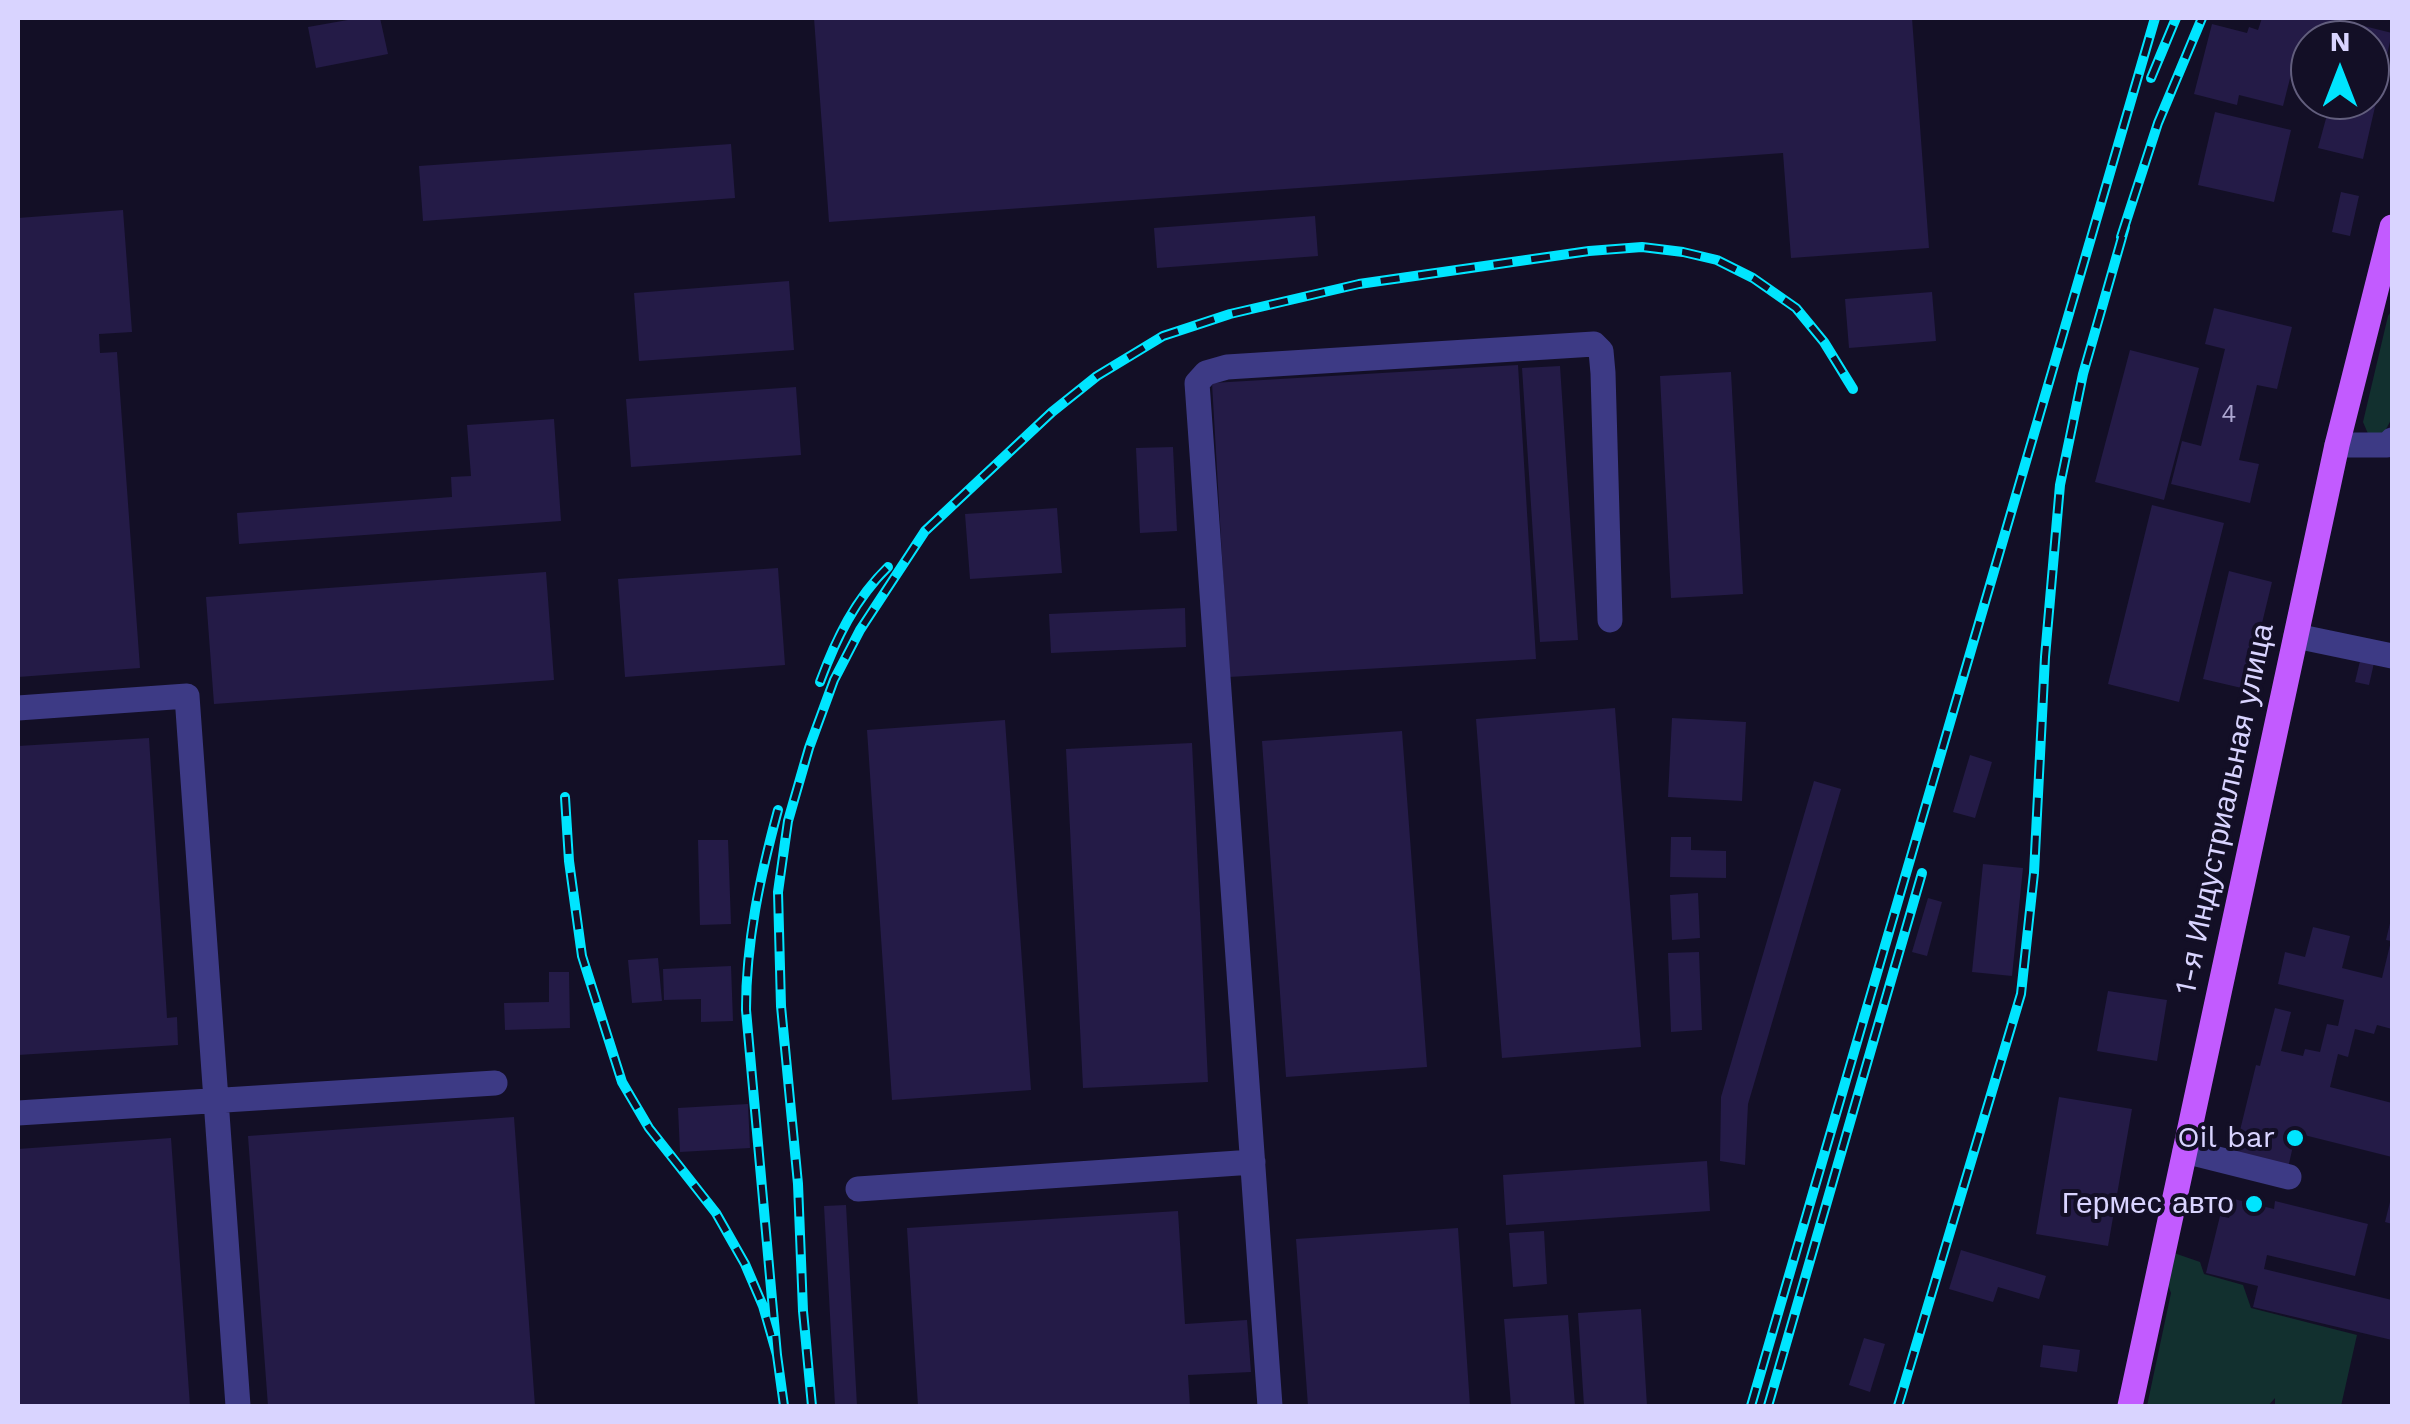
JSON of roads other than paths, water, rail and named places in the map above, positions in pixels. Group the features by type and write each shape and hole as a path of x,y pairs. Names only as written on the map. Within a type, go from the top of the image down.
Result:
{"main road":[{"name":"1-я Индустриальная улица","path":"2130,1406 2337,445 2387,276 2392,227"}],"lane":[{"path":"1270,1406 1197,383 1206,373 1227,368 1594,344 1601,351 1603,373 1610,620"},
{"path":"2337,445 2387,445 2392,440"},
{"path":"2296,636 2392,656"},
{"path":"18,708 187,696 238,1406"},
{"path":"18,1113 494,1082"},
{"path":"2185,1151 2289,1177"},
{"path":"858,1189 1252,1162"}],"railway":[{"path":"1751,1406 2155,18"},
{"path":"2151,78 2176,18"},
{"path":"2121,237 2158,123 2202,18"},
{"path":"1898,1406 2021,994 2034,873 2045,657 2060,485 2083,374 2125,227"},
{"path":"812,1406 803,1311 798,1184 781,1006 778,892 788,821 834,680 860,630 925,531 1052,412 1097,376 1163,336 1230,314 1359,284 1589,251 1642,247 1683,252 1717,260 1753,278 1796,308 1824,342 1853,389"},
{"path":"820,682 848,620 888,567"},
{"path":"565,797 582,956 622,1082 649,1128 716,1213 745,1264 763,1306 777,1355 784,1406"},
{"path":"777,1355 746,1010 755,909 778,810"},
{"path":"1768,1406 1922,873"}],"place":[{"name":"Oil bar","path":"2295,1138"},
{"name":"Гермес авто","path":"2254,1204"}]}
